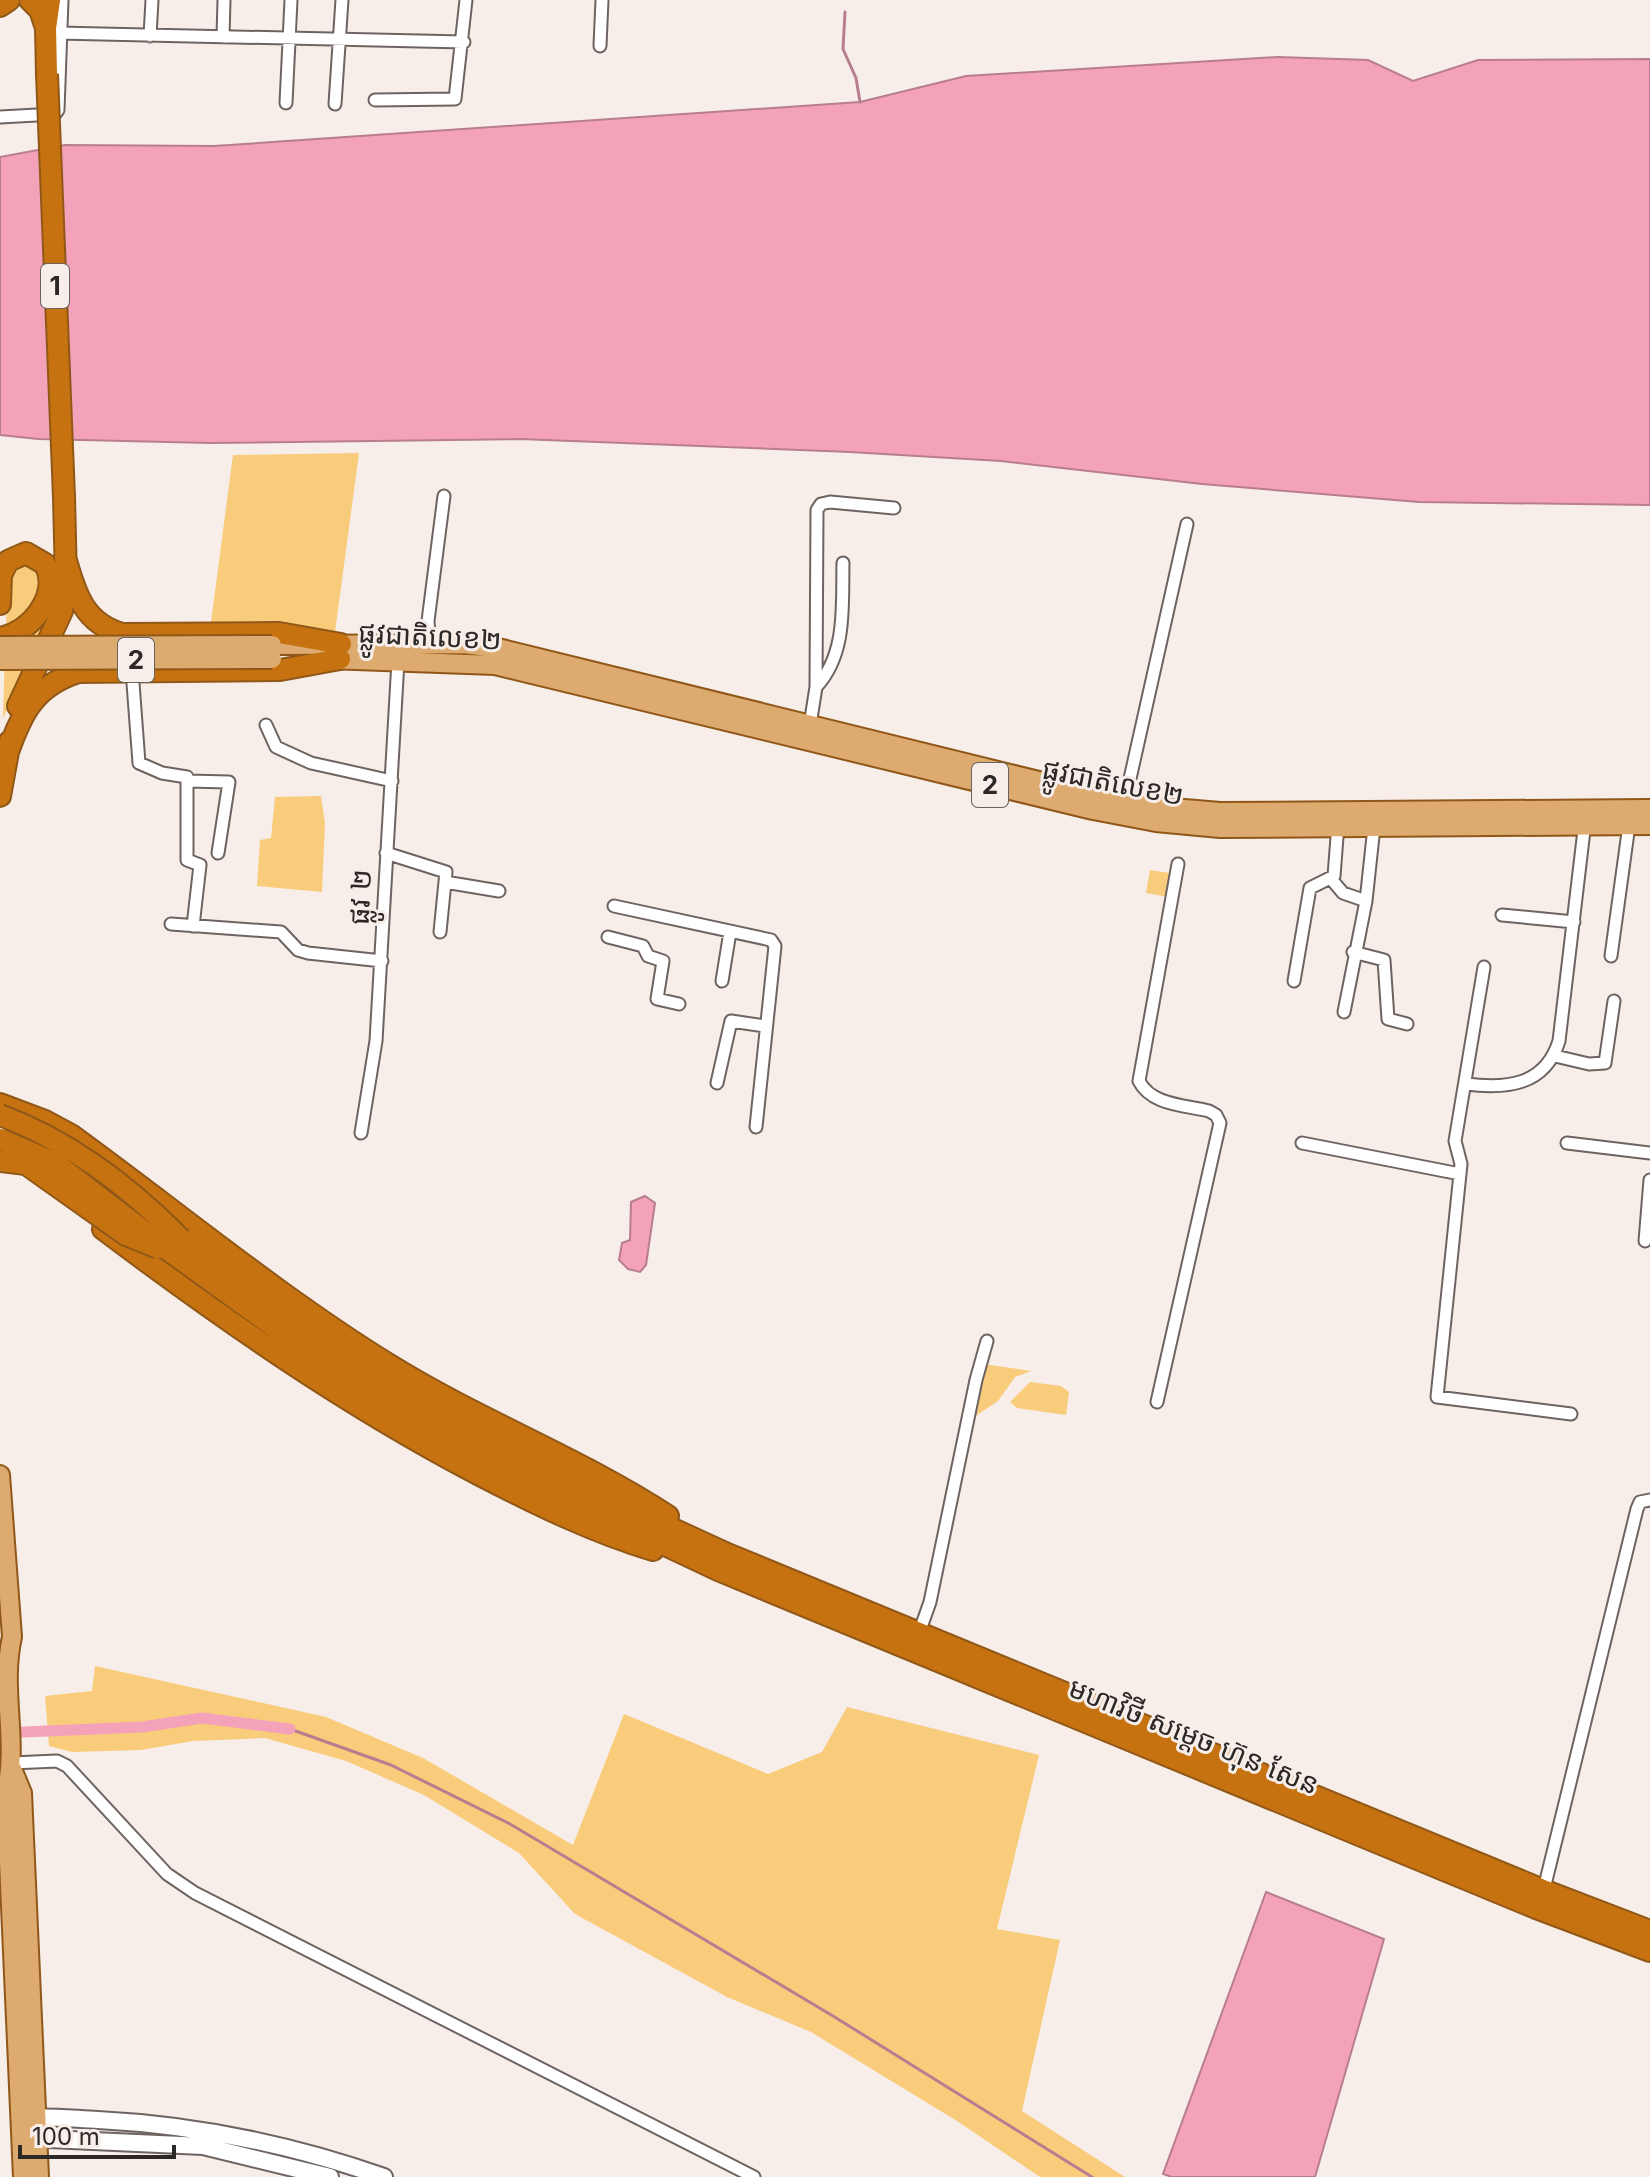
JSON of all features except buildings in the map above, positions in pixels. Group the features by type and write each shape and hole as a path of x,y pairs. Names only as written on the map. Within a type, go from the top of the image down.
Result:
{"highway":[{"path":"0,6 9,0"},
{"path":"30,0 52,30"},
{"name":"1","path":"0,796 17,710 62,611 64,497 47,74 52,30 50,0"},
{"path":"0,604 4,565 13,556 31,554 48,569 47,594 30,622 11,636 0,638"},
{"path":"65,557 78,600 98,624 110,631 123,634 279,633 341,652"},
{"path":"8,752 28,704 48,685 78,672 280,670 341,652"},
{"path":"0,1104 45,1121 71,1135 170,1247"},
{"path":"0,1115 41,1130 66,1145 147,1204 170,1247"},
{"path":"0,1115 5,1135 1,1158 26,1164 126,1235 170,1247 393,1368 581,1496"},
{"path":"0,1126 51,1147 170,1247 323,1363 421,1444 581,1496 631,1491 722,1562"},
{"path":"323,1363 437,1413 581,1496 722,1562"},
{"name":"មហាវិថី សម្តេច ហ៊ុន សែន","path":"722,1562 919,1633 1540,1899 1650,1951"},
{"name":"មហាវិថី សម្តេច ហ៊ុន សែន","path":"722,1562 1540,1899 1650,1931"}],"main road":[{"name":"ផ្លូវជាតិលេខ២","path":"341,652 430,645 498,648 810,725 896,754"},
{"name":"2","path":"0,646 341,652"},
{"name":"2","path":"0,660 272,652"},
{"name":"ផ្លូវជាតិលេខ២","path":"341,652 398,661 495,665 896,754 1185,825 1338,819 1586,817 1629,825 1650,825"},
{"name":"ផ្លូវជាតិលេខ២","path":"1065,795 1220,812 1338,819 1374,827 1586,817 1650,809"},
{"path":"0,1475 12,1637 3,1656 12,1763 22,1793 29,2138 39,2177"},
{"path":"23,2177 29,2138"}],"street":[{"path":"0,117 55,114 58,110 52,30 62,0"},
{"path":"150,36 152,0"},
{"path":"223,37 224,0"},
{"path":"286,103 291,0"},
{"path":"335,104 342,0"},
{"path":"375,100 452,102 457,96 466,0"},
{"path":"600,46 602,0"},
{"path":"52,30 150,36 339,37 464,42"},
{"path":"430,645 428,621 444,496"},
{"path":"810,725 816,687 817,510 821,504 830,502 894,508"},
{"path":"1125,801 1187,524"},
{"path":"816,687 830,673 837,652 843,563"},
{"name":"ផ្លូវ ២","path":"361,1133 376,1041 398,661"},
{"path":"132,670 139,763 162,773 186,776 187,860 200,865 193,926"},
{"path":"266,725 276,747 311,763 392,781"},
{"path":"187,781 229,782 218,853"},
{"path":"1466,1084 1510,1087 1531,1078 1555,1056 1586,817"},
{"path":"1338,819 1332,880 1343,893 1366,901"},
{"path":"1611,956 1629,825"},
{"path":"1344,1012 1353,952 1366,901 1374,827"},
{"path":"386,853 445,871 440,932"},
{"path":"1157,1402 1220,1123 1216,1115 1209,1111 1153,1098 1145,1093 1139,1081 1178,864"},
{"path":"1294,981 1310,888 1332,880"},
{"path":"445,882 499,891"},
{"path":"614,906 771,940 775,946 756,1127"},
{"path":"1502,915 1574,922"},
{"path":"171,924 281,932 298,950 308,953 382,961"},
{"path":"722,981 730,932"},
{"path":"608,937 643,946 648,956 663,961 657,999 679,1004"},
{"path":"1353,952 1384,960 1388,1019 1407,1024"},
{"path":"1484,967 1455,1141 1460,1174 1437,1397 1571,1414"},
{"path":"1555,1056 1589,1064 1605,1063 1614,1001"},
{"path":"717,1083 731,1021 765,1026"},
{"path":"1302,1143 1460,1174"},
{"path":"1567,1143 1650,1153"},
{"path":"1645,1241 1650,1180"},
{"path":"919,1633 930,1602 976,1380 987,1341"},
{"path":"1540,1899 1637,1509 1640,1502 1650,1500"},
{"path":"12,1763 57,1761 67,1766 167,1874 195,1893 754,2177"},
{"path":"28,2118 165,2123 207,2129 298,2149 352,2172 384,2177"},
{"path":"29,2138 203,2146 330,2177"}],"shaded area":[{"path":"1278,57 1368,60 1413,81 1478,60 1650,59 1650,505 1419,502 1202,484 1001,461 850,452 520,439 210,443 38,439 0,435 0,157 65,145 214,146 860,102 966,76"},
{"path":"359,453 335,632 278,622 211,622 233,455"},
{"path":"14,564 33,564 43,582 28,613 6,628 8,576"},
{"path":"60,582 43,636 23,670 3,719 5,645"},
{"path":"321,796 325,823 322,892 257,886 260,840 271,838 275,797"},
{"path":"1150,870 1170,873 1169,897 1146,893"},
{"path":"645,1196 655,1203 646,1265 640,1272 628,1269 619,1260 622,1243 630,1240 631,1202"},
{"path":"977,1363 1031,1371 1015,1377 998,1401 974,1417"},
{"path":"1030,1382 1061,1386 1069,1392 1066,1415 1017,1408 1010,1402"},
{"path":"95,1666 326,1717 423,1758 573,1845 624,1714 768,1774 822,1752 847,1707 1039,1755 997,1929 1060,1940 1022,2111 1125,2177 1040,2177 957,2121 811,2032 727,1997 575,1914 519,1853 424,1795 346,1761 265,1738 193,1741 141,1750 72,1752 49,1746 45,1696 92,1691"},
{"path":"1266,1892 1384,1939 1315,2177 1172,2177 1163,2174"}],"waterway":[{"path":"845,12 843,49 856,78 860,102"},
{"path":"0,1733 142,1727 202,1718 290,1729"},
{"path":"290,1729 391,1765 510,1824 833,2016 1092,2177"}]}
